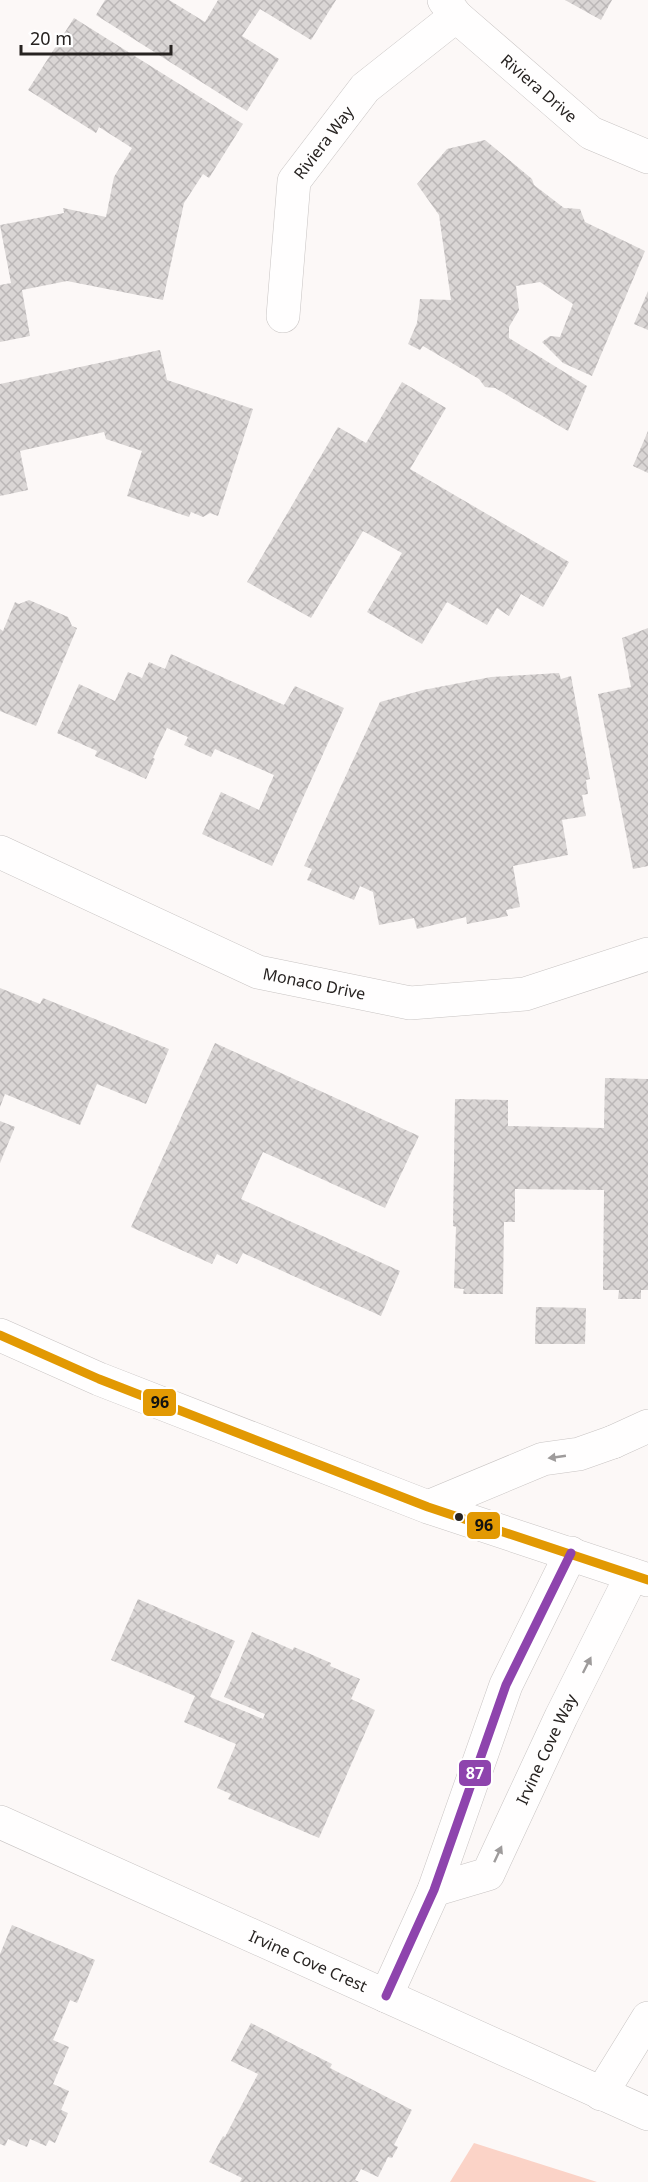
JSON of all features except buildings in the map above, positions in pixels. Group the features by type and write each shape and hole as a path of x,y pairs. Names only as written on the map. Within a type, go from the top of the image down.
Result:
{"main road":[{"name":"Riviera Drive","path":"450,8 591,133 648,157"},
{"name":"Riviera Way","path":"283,316 294,181 365,88 450,8"},
{"name":"Monaco Drive","path":"0,852 258,972 410,1003 525,994 648,954"},
{"path":"0,1335 99,1379 428,1507 640,1577"},
{"path":"428,1507 543,1459 579,1454 648,1426"},
{"path":"386,1996 434,1890 506,1685 571,1553"},
{"name":"Irvine Cove Way","path":"434,1890 488,1875 561,1717 640,1577"},
{"name":"Irvine Cove Crest","path":"0,1822 648,2114"},
{"path":"601,2094 648,2018"}],"shaded area":[{"path":"474,2143 597,2182 450,2182"}],"transit line":[{"name":"96","path":"0,1335 99,1379 428,1507 648,1580"},
{"name":"87","path":"386,1996 434,1890 506,1685 571,1553"}]}
